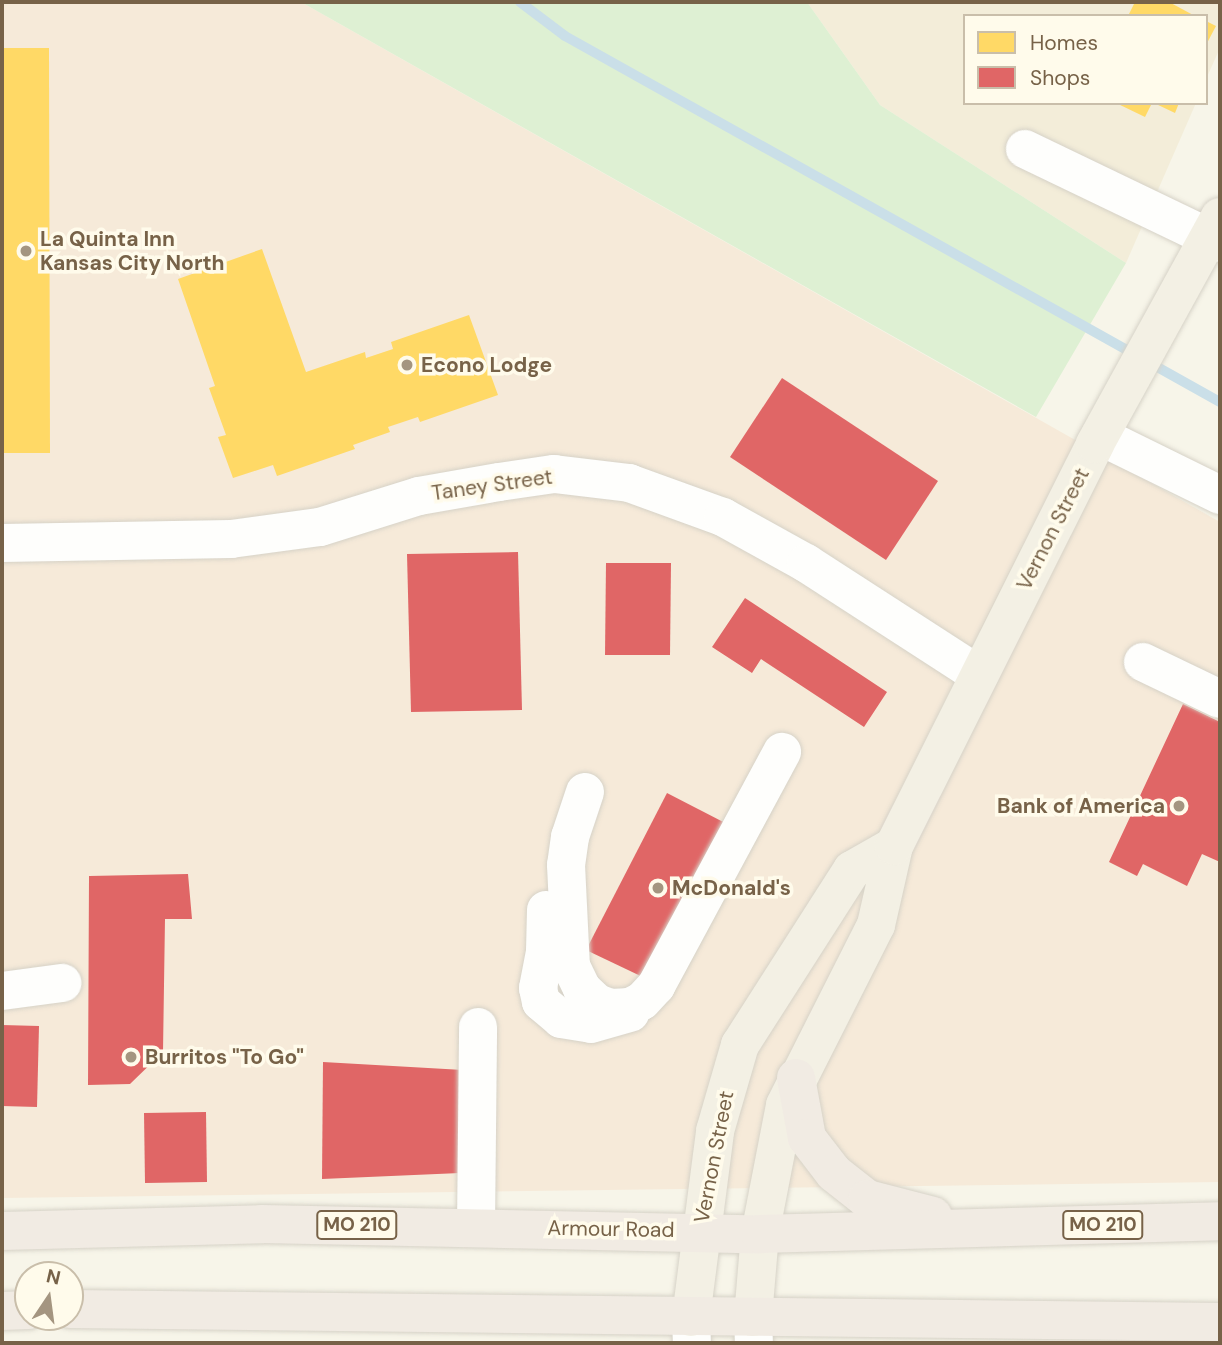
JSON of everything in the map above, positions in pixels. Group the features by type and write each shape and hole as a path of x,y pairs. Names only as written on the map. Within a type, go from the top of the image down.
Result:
{"highway":[{"path":"796,1078 807,1138 834,1173 867,1199 986,1228"},
{"name":"Armour Road","path":"2,1231 262,1224 700,1230 760,1234 1220,1221"},
{"path":"84,1309 692,1330 1220,1322"}],"main road":[{"name":"Vernon Street","path":"754,1330 760,1234 785,1105 796,1078 876,925 894,846 1102,431 1216,233"},
{"name":"Vernon Street","path":"692,1330 700,1230 715,1131 740,1045 852,870 894,846"}],"street":[{"path":"1025,149 1216,233"},
{"path":"1102,431 1220,495"},
{"name":"Taney Street","path":"2,542 231,539 320,527 419,496 554,474 629,483 723,517 806,564 979,675"},
{"path":"1143,662 1220,699"},
{"path":"585,792 570,837 566,866 571,967 582,989 597,1003 611,1008 642,1001 656,986 782,752"},
{"path":"2,991 62,983"},
{"path":"477,1227 478,1027"}],"shaded area":[{"path":"2,2 301,2 1220,522 1220,1182 2,1198"},
{"path":"807,2 1220,2 1220,48 1208,75 1208,14 963,14 963,105 1195,105 1126,263 880,105"}],"green space":[{"path":"301,2 807,2 880,105 1126,263 1036,417"}],"building: Homes":[{"path":"1135,2 1169,2 1191,14 1129,14"},
{"path":"1208,22 1216,26 1208,41"},
{"name":"La Quinta Inn Kansas City North","path":"2,48 49,48 50,453 2,453"},
{"path":"1120,105 1151,105 1145,117"},
{"path":"1158,105 1178,105 1175,113"},
{"name":"Econo Lodge","path":"262,249 306,372 365,352 366,358 393,349 391,342 469,315 498,395 420,422 418,417 388,427 390,432 353,445 355,449 277,476 273,465 233,478 218,437 226,435 209,388 215,386 178,279"}],"building: Shops":[{"path":"782,378 938,481 886,560 730,457"},
{"path":"518,552 522,710 411,712 407,554"},
{"path":"606,563 671,563 670,655 605,655"},
{"path":"745,598 887,692 864,727 761,659 752,673 712,647"},
{"name":"Bank of America","path":"1183,704 1220,722 1220,862 1202,854 1187,886 1143,864 1137,876 1109,862"},
{"name":"McDonald's","path":"667,793 731,826 649,980 586,950"},
{"path":"188,874 192,919 165,919 163,1052 130,1084 88,1085 89,876"},
{"path":"2,1025 39,1026 37,1107 2,1106"},
{"path":"323,1062 463,1070 460,1173 322,1179"},
{"path":"206,1112 207,1182 145,1183 144,1113"}],"waterway":[{"path":"520,2 565,36 1220,402"}],"place":[{"name":"La Quinta Inn Kansas City North","path":"26,251"},
{"name":"Econo Lodge","path":"407,365"},
{"name":"Bank of America","path":"1179,806"},
{"name":"McDonald's","path":"658,888"},
{"name":"Burritos \"To Go\"","path":"131,1057"}]}
